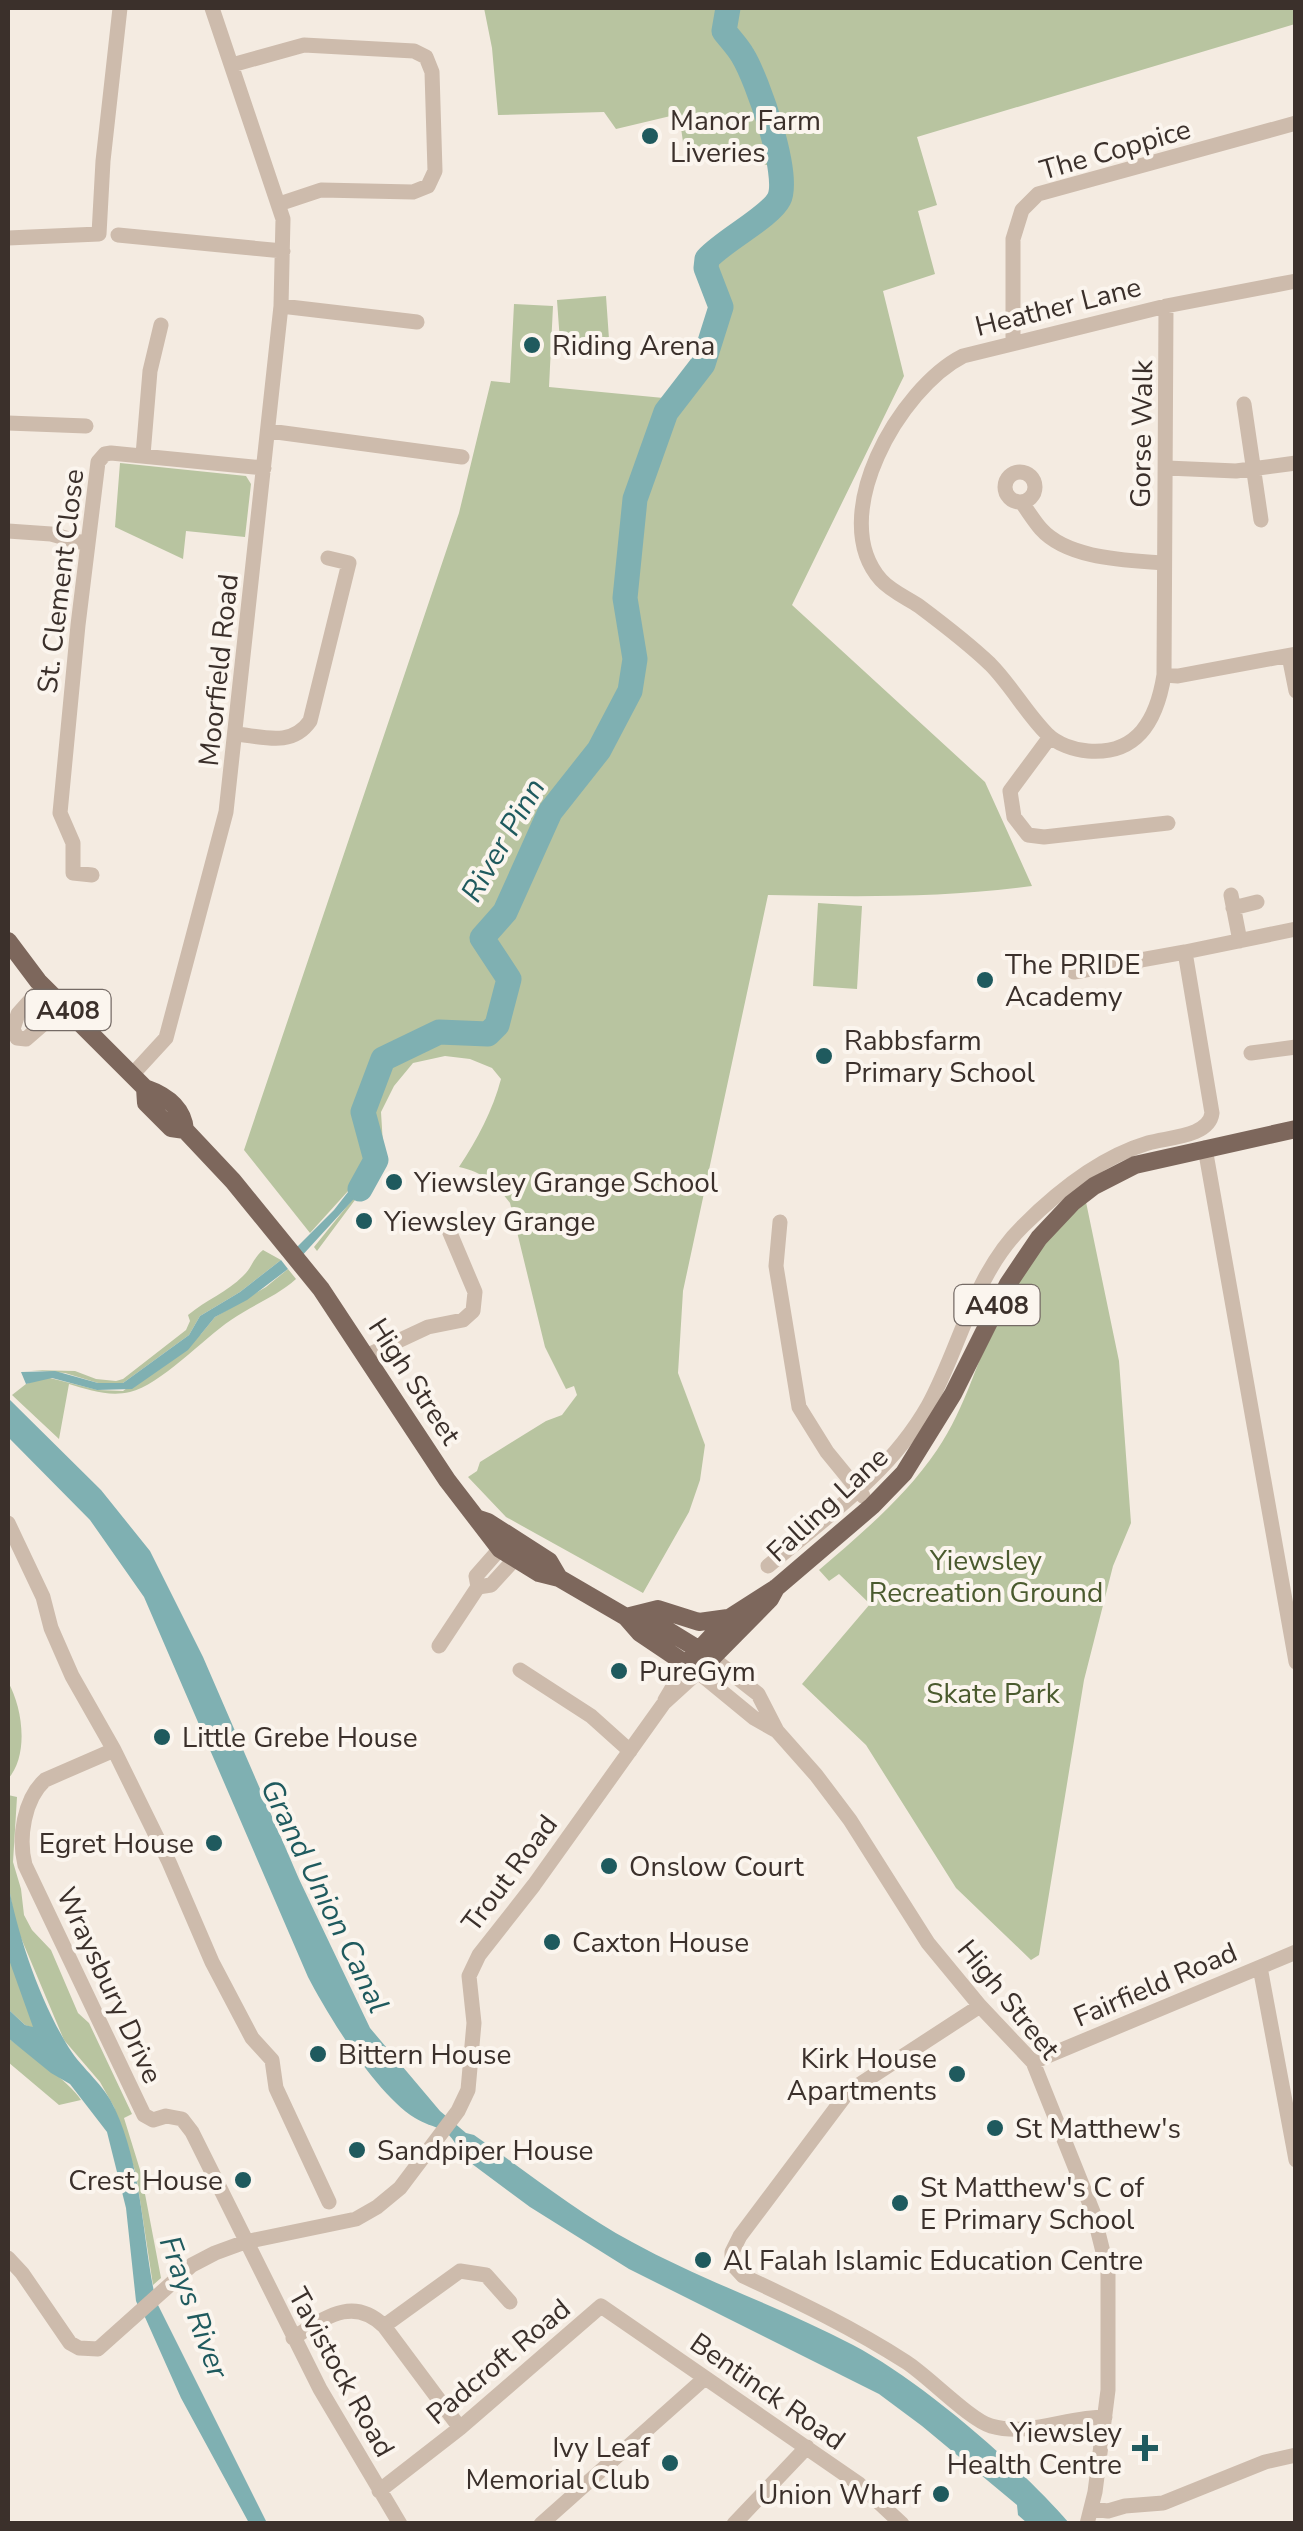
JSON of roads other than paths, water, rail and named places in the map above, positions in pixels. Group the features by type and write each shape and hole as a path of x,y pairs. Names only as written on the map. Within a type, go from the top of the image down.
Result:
{"main road":[{"name":"A408","path":"8,941 43,986 138,1081"},
{"name":"High Street","path":"138,1081 163,1094 184,1116 185,1130 306,1270 447,1480 479,1519 513,1548 549,1561 559,1578 626,1618 648,1619 699,1660"},
{"name":"Falling Lane","path":"699,1660 729,1618 776,1588 872,1506 904,1473 926,1440 1008,1284 1054,1219 1094,1186 1123,1170 1204,1138 1296,1130"},
{"name":"Falling Lane","path":"699,1660 770,1599 776,1588"},
{"path":"626,1618 658,1609 698,1622 729,1618"}],"street":[{"path":"8,238 99,234 120,8"},
{"name":"Moorfield Road","path":"138,1081 166,1038 223,828 237,734 281,306 283,219 212,8"},
{"path":"232,65 304,46 414,51 426,57 432,72 435,171 428,186 414,192 321,190 279,204"},
{"name":"The Coppice","path":"1013,341 1014,239 1022,210 1038,194 1296,123"},
{"path":"118,235 283,251"},
{"name":"Heather Lane","path":"1050,737 991,665 881,580 863,546 860,528 862,502 887,434 915,392 949,362 1013,341 1296,281"},
{"path":"281,306 417,322"},
{"name":"Gorse Walk","path":"1050,737 1074,749 1108,751 1126,746 1150,722 1160,699 1164,676 1166,306"},
{"path":"142,455 150,371 161,325"},
{"path":"1244,404 1261,520"},
{"path":"8,422 86,426"},
{"path":"268,431 462,457"},
{"name":"St. Clement Close","path":"74,873 73,843 60,812 87,544 100,459 108,453 264,468"},
{"path":"1166,468 1255,470 1296,462"},
{"path":"1022,502 1043,532 1057,540 1100,558 1164,562"},
{"path":"8,531 51,534 87,544"},
{"path":"328,558 367,567"},
{"path":"237,734 282,739 303,732 310,721 349,563"},
{"path":"1164,676 1292,655 1296,691"},
{"path":"1050,737 1010,791 1014,817 1028,835 1044,837 1168,823"},
{"path":"55,871 92,874"},
{"path":"1240,940 1232,901 1257,902"},
{"path":"1074,972 1296,930"},
{"path":"1185,952 1212,1116 1204,1138 1296,1662"},
{"path":"43,986 10,1029 17,1038 26,1039 64,1006"},
{"path":"1251,1053 1296,1046"},
{"path":"1270,1050 1274,1068"},
{"name":"Falling Lane","path":"768,1566 886,1464 927,1407 977,1292 1019,1229 1105,1161 1146,1144 1204,1138"},
{"path":"366,1356 428,1328 463,1320 473,1311 474,1292 445,1221"},
{"path":"780,1222 776,1266 799,1408 827,1452 872,1506"},
{"path":"8,1523 43,1598 50,1628 72,1676 114,1750 169,1862 212,1962 252,2038 272,2060 276,2088 329,2202"},
{"path":"439,1646 478,1587 491,1585 513,1548"},
{"name":"Trout Road","path":"8,2258 70,2343 79,2348 100,2348 192,2265 245,2242 360,2218 394,2195 458,2111 468,2090 473,2052 469,1976 474,1965 664,1704 668,1691 699,1660"},
{"name":"High Street","path":"699,1660 758,1694 777,1731 834,1798 928,1943 1033,2062 1093,2212 1108,2272 1105,2417 1090,2511"},
{"path":"520,1670 591,1716 630,1751"},
{"name":"Wraysbury Drive","path":"114,1750 47,1779 38,1787 22,1835 25,1866 144,2115 153,2120 174,2117 186,2124 245,2242"},
{"name":"Fairfield Road","path":"1033,2062 1296,1952"},
{"path":"1260,1967 1296,2160"},
{"path":"980,2006 848,2092 740,2236 732,2264 743,2276 832,2318 905,2361 991,2426 1038,2429 1086,2417 1105,2417"},
{"name":"Tavistock Road","path":"245,2242 293,2338 400,2524"},
{"path":"384,2326 460,2272 486,2275 510,2302"},
{"name":"Bentinck Road","path":"601,2306 807,2447 858,2484 902,2524"},
{"name":"Padcroft Road","path":"380,2490 460,2428 601,2306"},
{"path":"293,2338 350,2310 368,2314 384,2326 460,2428"},
{"path":"541,2524 705,2378"},
{"path":"734,2524 807,2447"},
{"path":"1090,2511 1110,2494 1125,2506 1163,2503 1265,2462 1296,2455"}],"water":[{"path":"373,1160 380,1161 362,1190 299,1259 293,1251 334,1210"},
{"path":"281,1260 288,1269 247,1300 215,1317 188,1350 132,1389 97,1390 52,1378 26,1384 21,1372 55,1371 98,1383 123,1383 189,1335 200,1316 240,1292"},
{"path":"8,1398 101,1490 150,1551 203,1657 299,1879 370,2028 440,2111 466,2133 611,2230 880,2360 968,2426 1069,2523 1027,2523 1018,2515 1017,2505 879,2394 629,2269 530,2207 460,2155 447,2133 400,2107 341,2033 308,1977 144,1597 90,1520 8,1437"},
{"path":"8,1883 24,1947 49,2010 69,2048 110,2100 124,2131 136,2178 155,2297 140,2310 126,2208 107,2132 70,2084 8,2038 8,2009 25,2025 33,2027 8,1957"},
{"path":"157,2303 267,2523 249,2523 181,2398 144,2315"}],"waterway":[{"name":"River Pinn","path":"360,1189 376,1160 363,1112 383,1059 439,1032 488,1034 497,1025 509,979 482,938 505,912 550,812 599,750 630,691 635,659 625,598 635,499 666,412 703,364 721,307 706,268 707,259 774,206 781,187 777,149 756,85 743,56 724,31 728,8"}],"place":[{"name":"Manor Farm Liveries","path":"650,136"},
{"name":"Riding Arena","path":"532,345"},
{"name":"The PRIDE Academy","path":"985,980"},
{"name":"Rabbsfarm Primary School","path":"824,1056"},
{"name":"Yiewsley Grange School","path":"394,1182"},
{"name":"Yiewsley Grange","path":"364,1221"},
{"name":"PureGym","path":"619,1671"},
{"name":"Little Grebe House","path":"162,1737"},
{"name":"Egret House","path":"214,1843"},
{"name":"Onslow Court","path":"609,1866"},
{"name":"Caxton House","path":"552,1942"},
{"name":"Bittern House","path":"318,2054"},
{"name":"Kirk House Apartments","path":"957,2074"},
{"name":"St Matthew's","path":"995,2128"},
{"name":"Sandpiper House","path":"357,2150"},
{"name":"Crest House","path":"243,2180"},
{"name":"St Matthew's C of E Primary School","path":"900,2203"},
{"name":"Al Falah Islamic Education Centre","path":"703,2260"},
{"name":"Yiewsley Health Centre","path":"1145,2448"},
{"name":"Ivy Leaf Memorial Club","path":"670,2463"},
{"name":"Union Wharf","path":"941,2494"}],"park label":[{"name":"Yiewsley Recreation Ground","path":"986,1576"},
{"name":"Skate Park","path":"993,1693"}],"water label":[{"name":"Grand Union Canal","path":"325,1896"},
{"name":"Frays River","path":"194,2307"}]}
